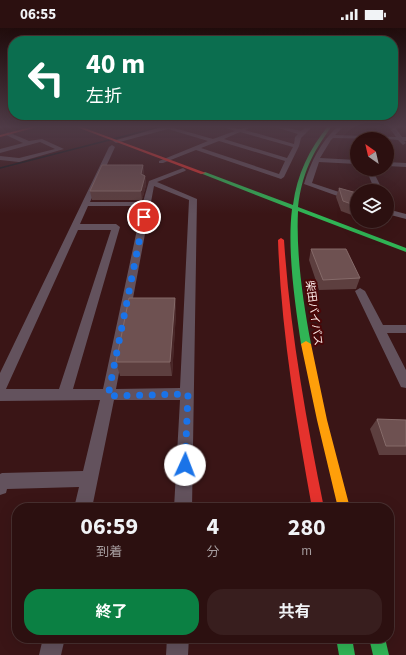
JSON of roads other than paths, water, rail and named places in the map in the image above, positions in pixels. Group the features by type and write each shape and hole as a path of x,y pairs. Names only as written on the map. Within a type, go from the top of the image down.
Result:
{"main road":[{"path":"151,155 406,250"},
{"path":"290,181 299,155"},
{"name":"柴田バイパス","path":"309,155 305,164 295,209 294,241 297,287 318,406 343,503"},
{"path":"164,160 183,170 283,204"},
{"path":"281,230 281,272 289,340 317,503"},
{"path":"345,643 347,655"},
{"path":"378,643 381,655"}],"street":[{"path":"0,158 19,160 37,155"},
{"path":"0,387 86,204 105,155"},
{"path":"164,160 176,155"},
{"path":"217,155 281,177 291,155"},
{"path":"271,155 288,160"},
{"path":"318,155 315,160 308,184 350,199"},
{"path":"315,160 350,162"},
{"path":"394,164 406,165"},
{"path":"152,182 183,170"},
{"path":"84,503 108,396 152,182"},
{"path":"152,182 192,199 188,394 183,503"},
{"path":"86,204 147,204"},
{"path":"394,212 406,217"},
{"path":"64,395 116,227 75,227"},
{"path":"360,291 406,383"},
{"path":"379,329 406,329"},
{"path":"0,395 108,396 188,394"},
{"path":"0,487 2,480 89,479"},
{"path":"50,655 53,643"},
{"path":"177,655 178,643"}],"waterway":[{"path":"0,168 50,155"}]}
